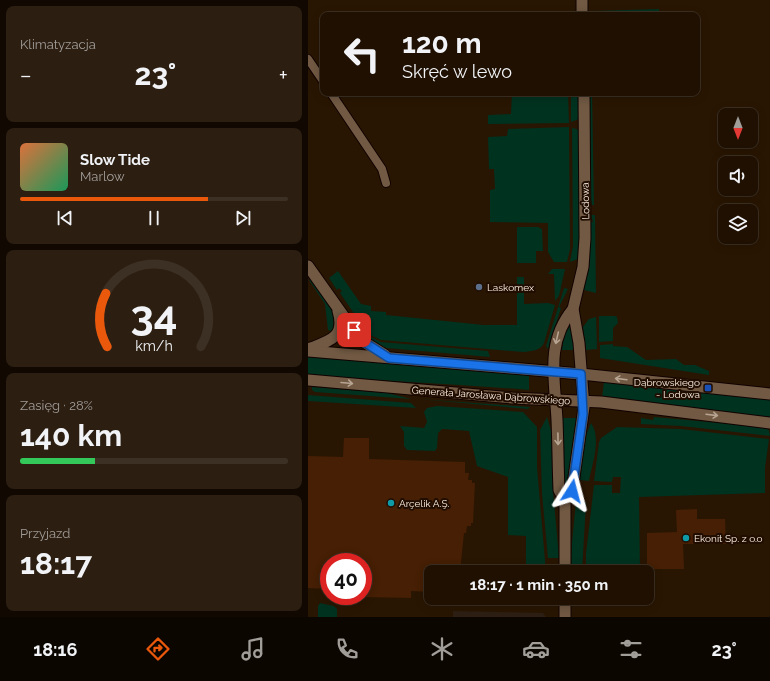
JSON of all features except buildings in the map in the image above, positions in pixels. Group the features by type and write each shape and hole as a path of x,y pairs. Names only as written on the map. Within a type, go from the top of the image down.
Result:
{"main road":[{"path":"582,0 582,12"},
{"name":"Lodowa","path":"565,565 565,501 558,490 556,400 553,358 560,325 572,308 583,267 586,238 584,96"},
{"path":"308,266 334,304 364,342 389,358"},
{"path":"308,350 328,342 336,335 340,320 334,304"},
{"name":"Lodowa","path":"565,501 572,491 584,401 578,343 572,308"},
{"path":"308,350 581,374 770,394"},
{"name":"Generała Jarosława Dąbrowskiego","path":"308,380 584,401 770,423"},
{"path":"565,605 565,617"}],"street":[{"path":"308,59 320,77"},
{"path":"333,96 382,169 386,183"}],"shaded area":[{"path":"453,611 543,613 546,617 453,617"}],"green space":[{"path":"659,9 659,12 594,11"},
{"path":"512,96 568,96 569,123 488,124 488,115 511,114"},
{"path":"571,96 578,96 579,119 571,122"},
{"path":"588,96 592,96 594,205 592,205 591,199 589,199"},
{"path":"569,127 570,249 567,262 554,262 548,252 548,223 490,222 490,190 495,189 494,169 489,169 488,137 507,136 508,129"},
{"path":"572,128 577,129 579,132 581,245 578,259 570,262 573,246"},
{"path":"591,215 595,215 596,293 584,290 589,262 591,222 593,222"},
{"path":"517,227 538,227 542,229 543,251 536,251 536,263 517,263"},
{"path":"552,269 565,269 559,296 555,301 554,274 548,274"},
{"path":"338,271 361,304 371,306 371,311 386,312 386,315 484,325 517,325 517,277 524,277 524,304 548,303 555,305 544,343 540,348 533,351 523,352 381,340 368,334 340,293 342,291 339,288 337,290 329,278"},
{"path":"312,278 333,312 334,332 328,330 325,304 309,280"},
{"path":"564,288 568,289 559,307 561,308 548,349 546,346"},
{"path":"599,316 617,317 618,323 613,328 613,341 599,342"},
{"path":"596,317 597,349 586,350 583,327 589,319"},
{"path":"569,321 575,350 562,350 565,328"},
{"path":"365,334 381,342 488,351 490,357 386,348 377,346 362,335"},
{"path":"613,344 613,346 627,347 646,360 676,359 684,365 695,365 709,371 709,375 600,358 600,345"},
{"path":"308,357 529,375 529,390 308,375"},
{"path":"604,382 770,400 770,417 602,397"},
{"path":"312,387 387,393 411,399 315,392 312,390"},
{"path":"308,395 411,403 416,408 308,401"},
{"path":"418,399 530,407 528,409"},
{"path":"437,406 523,412 537,427 537,467 545,565 526,565 526,536 508,535 508,477 477,466 469,431 442,429 438,433 437,448 435,451 407,450 404,446 404,432 400,426 424,428 427,422 424,412 427,408"},
{"path":"547,417 552,434 553,490 559,558 548,558 542,494 540,430"},
{"path":"654,417 765,427 769,431 770,436 681,426 641,424 641,418 653,420"},
{"path":"563,418 577,418 566,491 563,490"},
{"path":"591,423 596,436 594,459 589,481 579,480 586,435"},
{"path":"617,427 681,429 769,439 765,468 765,493 639,497 640,565 586,565 594,485 612,485 612,493 620,493 621,477 613,477 612,482 594,481 599,442 601,438"},
{"path":"576,502 586,503 582,565 571,565"},
{"path":"320,603 320,605 334,606 337,609 337,617 318,617 318,606"}],"place":[{"name":"Laskomex","path":"479,287"},
{"name":"Dąbrowskiego - Lodowa","path":"708,388"},
{"name":"Arçelik A.Ş.","path":"391,503"},
{"name":"Ekonit Sp. z o.o","path":"686,538"}],"route":[{"path":"354,330 364,342 389,358 581,374 584,407 572,491"}]}
